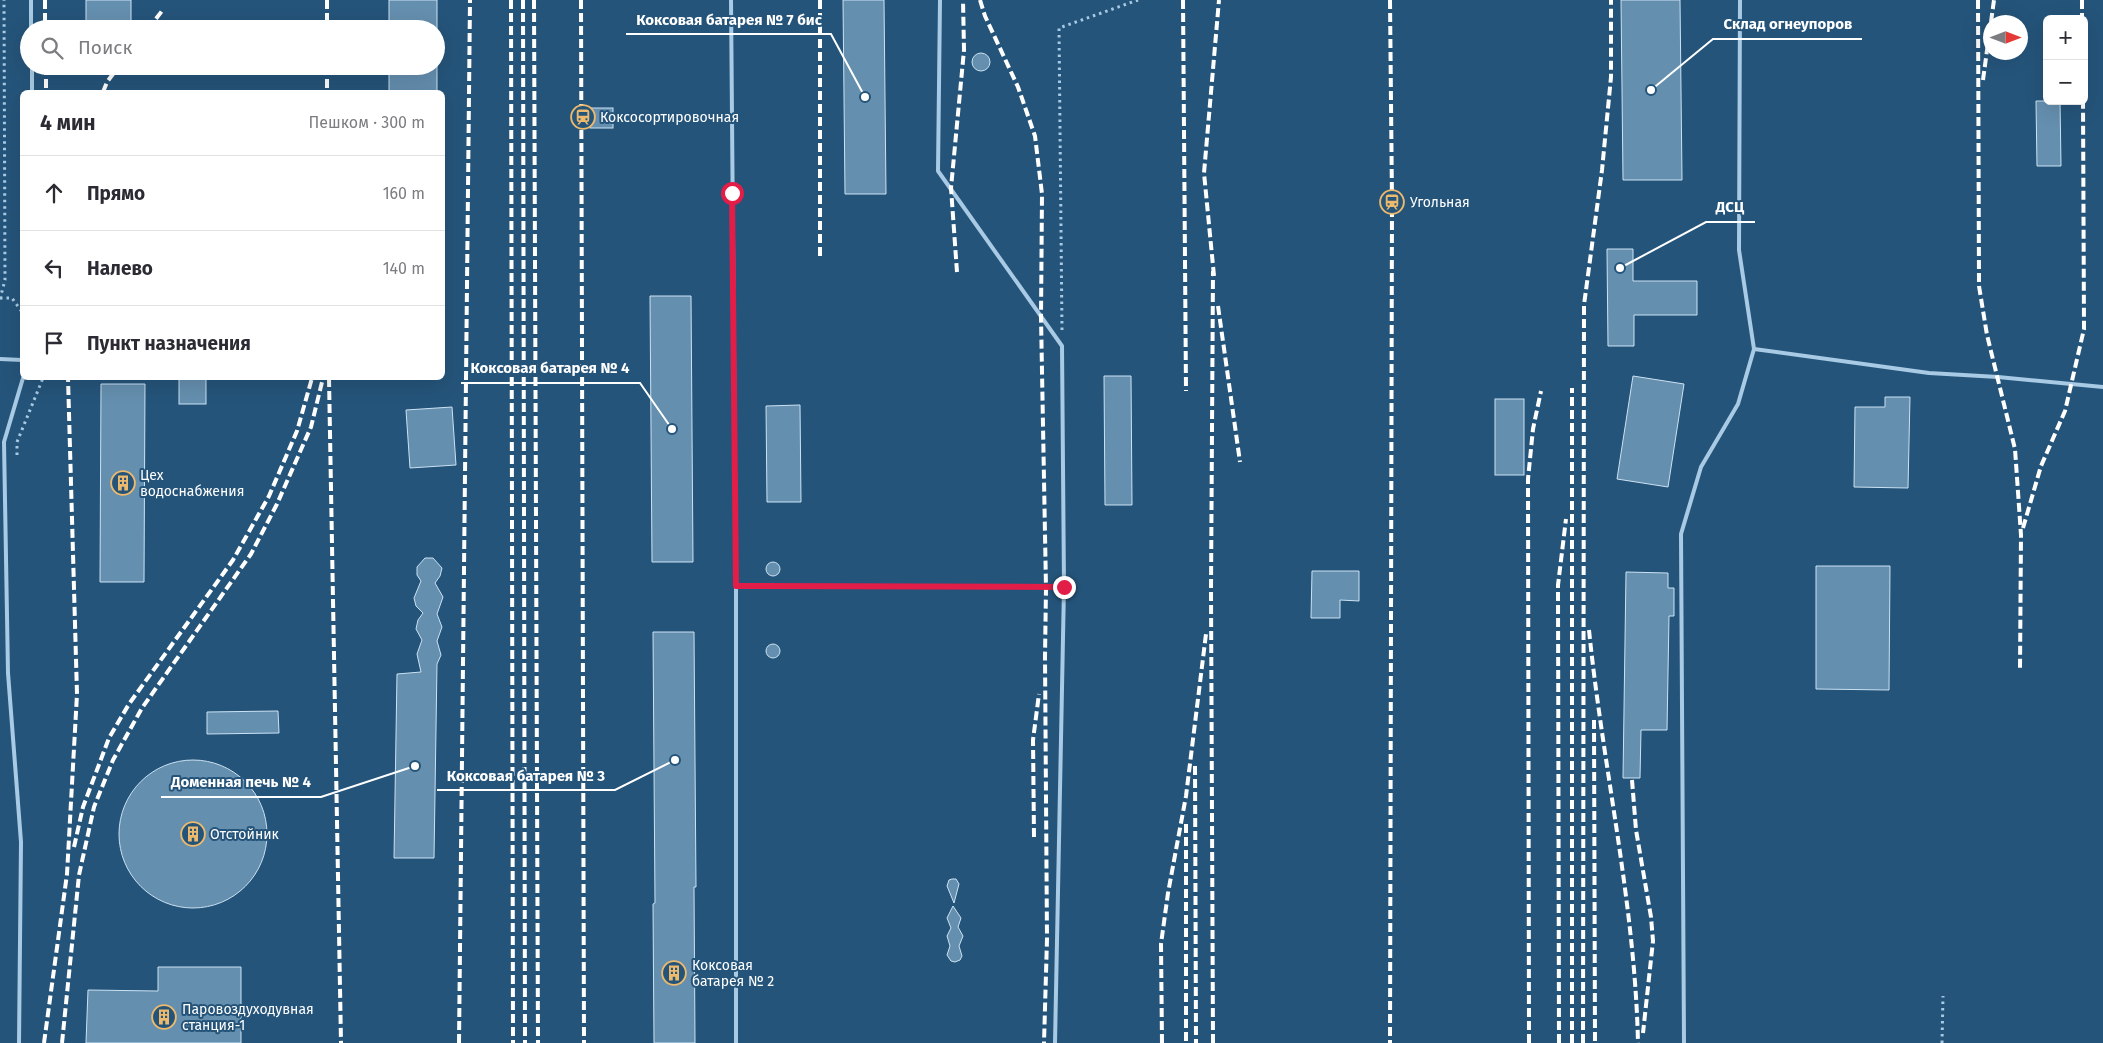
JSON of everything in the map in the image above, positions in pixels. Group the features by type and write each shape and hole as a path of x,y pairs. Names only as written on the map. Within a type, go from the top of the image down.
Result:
{"lane":[{"path":"31,0 31,20"},
{"path":"731,0 736,586 736,1043"},
{"path":"940,0 938,171 1062,346 1064,587 1054,1043"},
{"path":"1684,1043 1681,534 1701,467 1738,404 1754,349 1739,250 1740,0"},
{"path":"32,75 32,90"},
{"path":"1754,349 1929,373 1998,377 2103,387"},
{"path":"0,360 20,360"},
{"path":"19,1043 21,842 8,673 4,442 22,380"},
{"path":"736,586 1064,587"}],"path":[{"path":"4,0 5,280 0,298 12,298 20,309"},
{"path":"1062,346 1059,28 1138,0"},
{"path":"17,455 17,442 42,380"},
{"path":"1942,1043 1943,996"}],"building":[{"path":"86,0 131,0 131,20 86,20"},
{"path":"389,0 437,0 437,20 389,20"},
{"path":"843,0 884,0 886,194 845,194"},
{"path":"1621,0 1680,0 1682,180 1623,180"},
{"path":"977,53 985,53 990,58 988,69 977,71 972,66 972,58"},
{"path":"389,75 437,75 437,90 389,90"},
{"path":"2036,101 2043,101 2043,105 2060,105 2061,166 2037,166"},
{"path":"590,108 613,108 613,128 590,128"},
{"path":"1607,249 1633,249 1633,281 1697,281 1697,315 1634,315 1634,346 1608,346"},
{"path":"650,296 691,296 693,562 652,562"},
{"path":"1104,376 1131,376 1132,505 1105,505"},
{"path":"1633,376 1684,384 1668,487 1617,479"},
{"path":"179,380 206,380 206,404 179,404"},
{"name":"Цех водоснабжения","path":"101,384 145,384 144,582 100,582"},
{"path":"1885,397 1910,397 1908,488 1854,487 1855,407 1885,407"},
{"path":"1495,399 1524,399 1524,475 1495,475"},
{"path":"800,405 801,502 767,502 766,406"},
{"path":"452,407 456,465 410,468 406,410"},
{"path":"425,558 433,558 442,568 440,576 435,583 443,597 437,614 442,627 437,641 441,655 437,664 434,858 394,858 397,674 421,672 417,654 422,640 416,629 418,620 423,613 416,606 414,598 421,581 417,575 417,567"},
{"path":"770,562 776,562 780,569 776,576 770,576 766,572 766,566"},
{"path":"1816,566 1890,566 1889,690 1816,689"},
{"path":"1312,571 1359,571 1359,601 1340,600 1340,618 1311,618"},
{"path":"1626,572 1668,573 1668,588 1674,588 1674,616 1669,616 1667,730 1641,730 1640,778 1623,778"},
{"path":"653,632 694,632 695,1043 654,1043"},
{"path":"770,644 776,644 780,651 776,658 770,658 766,654 766,648"},
{"path":"278,711 279,733 207,734 207,712"},
{"name":"Отстойник","path":"193,760 221,765 246,781 262,806 267,834 262,862 246,887 221,903 193,908 165,903 140,887 124,862 119,834 124,806 140,781 165,765"},
{"path":"956,879 959,884 954,903 947,886 949,880"},
{"path":"953,906 961,918 958,927 963,936 959,946 962,956 960,960 955,962 951,961 947,955 950,946 947,936 951,928 947,918"},
{"name":"Паровоздуходувная станция-1","path":"158,967 241,967 241,1043 86,1043 88,990 158,991"}],"railway":[{"path":"45,0 45,20"},
{"path":"327,0 327,20"},
{"path":"459,1043 470,0"},
{"path":"511,0 513,1043"},
{"path":"523,0 525,1043"},
{"path":"534,0 538,1043"},
{"path":"581,0 584,1043"},
{"path":"820,0 820,260"},
{"path":"957,272 951,188 964,50 963,0"},
{"path":"980,0 985,16 1018,87 1035,136 1042,194 1041,317 1046,588 1047,939 1044,1043"},
{"path":"1183,0 1186,391"},
{"path":"1214,276 1204,173 1219,0"},
{"path":"1390,0 1392,202 1390,1043"},
{"path":"1583,1043 1584,305 1602,170 1611,77 1611,0"},
{"path":"1978,0 1979,286 1987,335 2015,449 2021,535 2020,669"},
{"path":"1992,15 1994,0"},
{"path":"2082,0 2082,15"},
{"path":"155,20 162,11"},
{"path":"1983,80 1986,60"},
{"path":"46,75 46,90"},
{"path":"104,90 112,75"},
{"path":"327,75 327,90"},
{"path":"2023,528 2041,466 2065,411 2084,329 2083,105"},
{"path":"1213,271 1211,590 1213,1043"},
{"path":"1218,306 1240,462"},
{"path":"44,1043 67,874 77,694 68,380"},
{"path":"74,847 83,807 109,738 129,704 233,560 269,496 297,431 311,380"},
{"path":"62,1043 79,875 94,807 113,760 142,708 251,554 277,504 311,427 323,380"},
{"path":"329,380 341,1043"},
{"path":"1572,388 1572,1043"},
{"path":"1529,1043 1528,479 1533,429 1541,391"},
{"path":"1559,1043 1558,585 1566,519"},
{"path":"1589,630 1625,888 1636,991 1638,1043"},
{"path":"1162,1043 1161,944 1168,893 1186,796 1206,634"},
{"path":"1034,837 1033,740 1039,694"},
{"path":"1594,720 1595,1043"},
{"path":"1195,766 1196,1043"},
{"path":"1632,780 1636,830 1651,917 1653,941 1643,1033"},
{"path":"1186,824 1186,1043"}],"place":[{"name":"Склад огнеупоров","path":"1651,90"},
{"name":"Коксовая батарея № 7 бис","path":"865,97"},
{"name":"Коксосортировочная","path":"583,117"},
{"name":"Угольная","path":"1392,202"},
{"name":"ДСЦ","path":"1620,268"},
{"name":"Коксовая батарея № 4","path":"672,429"},
{"name":"Цех водоснабжения","path":"123,483"},
{"name":"Коксовая батарея № 3","path":"675,760"},
{"name":"Доменная печь № 4","path":"415,766"},
{"name":"Отстойник","path":"193,834"},
{"name":"Коксовая батарея № 2","path":"674,973"},
{"name":"Паровоздуходувная станция-1","path":"164,1017"}],"route":[{"path":"732,193 736,586 1064,587"}]}
